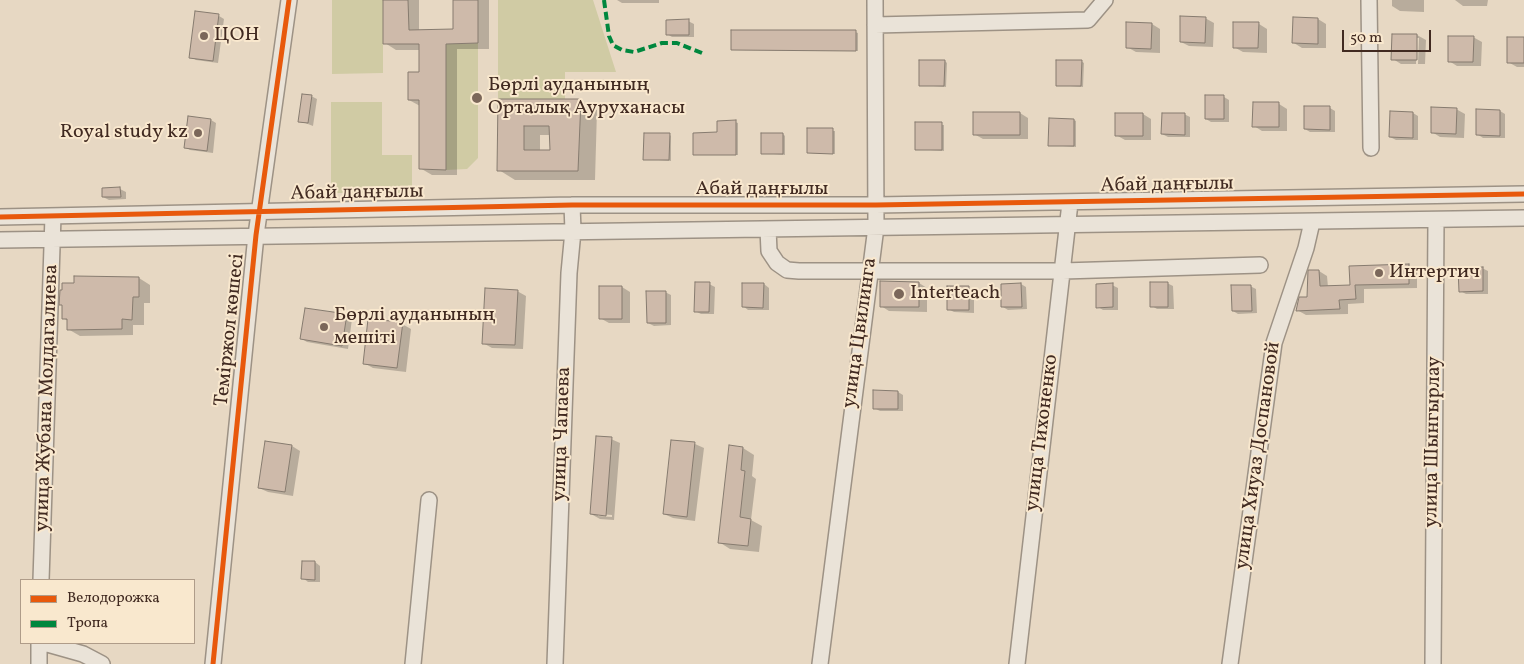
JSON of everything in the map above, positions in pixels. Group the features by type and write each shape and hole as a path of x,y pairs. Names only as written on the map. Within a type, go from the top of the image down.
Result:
{"street":[{"name":"Теміржол көшесі","path":"213,664 256,235 289,0"},
{"name":"улица Цвилинга","path":"820,664 876,227 875,0"},
{"path":"875,25 1088,20 1105,0"},
{"path":"1369,0 1371,148"},
{"name":"Абай даңғылы","path":"0,217 572,205 876,205 1524,194"},
{"name":"улица Тихоненко","path":"1017,664 1070,202"},
{"name":"улица Чапаева","path":"555,664 569,274 573,231 572,205"},
{"name":"улица Жубана Молдагалиева","path":"41,579 53,216"},
{"name":"Абай даңғылы","path":"0,240 1524,218"},
{"name":"улица Шынгырлау","path":"1433,664 1436,220"},
{"name":"улица Хиуаз Доспановой","path":"1230,664 1274,343 1306,248 1312,222"},
{"path":"768,230 769,251 777,263 787,270 869,272 1063,271 1260,265"},
{"path":"413,664 429,500"},
{"path":"39,644 39,664"},
{"path":"48,644 83,654 102,664"}],"shaded area":[{"path":"332,0 383,0 383,73 332,74"},
{"path":"498,0 593,0 616,72 565,72 565,99 498,99"},
{"path":"478,43 478,158 467,169 446,170 446,44"},
{"path":"331,102 382,102 382,155 412,155 412,193 331,193"}],"building":[{"path":"383,0 408,0 409,30 453,29 453,0 478,0 478,43 446,44 446,170 419,169 419,100 408,100 408,72 419,72 419,44 383,44"},
{"name":"ЦОН","path":"195,11 219,14 213,61 189,58"},
{"path":"1180,16 1206,17 1205,43 1180,42"},
{"path":"1293,17 1318,18 1318,44 1292,43"},
{"path":"689,19 689,35 666,35 666,20"},
{"path":"1126,22 1152,23 1151,49 1126,48"},
{"path":"1233,22 1259,22 1258,48 1233,48"},
{"path":"731,30 856,30 856,51 731,50"},
{"path":"1392,34 1417,34 1417,60 1391,60"},
{"path":"1448,36 1474,36 1473,62 1448,62"},
{"path":"1507,37 1524,37 1524,63 1507,63"},
{"path":"919,60 945,60 944,86 919,86"},
{"path":"1056,60 1082,60 1081,86 1056,86"},
{"path":"302,94 312,95 308,123 298,122"},
{"path":"1205,95 1224,95 1224,119 1205,119"},
{"path":"498,99 581,99 578,171 497,171","holes":["524,126 549,126 550,150 524,150"]},
{"path":"1253,102 1279,102 1279,127 1252,127"},
{"path":"1304,106 1330,106 1330,130 1304,129"},
{"path":"1431,107 1457,108 1456,134 1431,133"},
{"path":"1476,109 1500,110 1500,136 1476,135"},
{"path":"1390,111 1413,112 1413,138 1389,137"},
{"path":"973,112 1020,112 1020,135 973,135"},
{"path":"1115,113 1143,113 1143,136 1115,136"},
{"path":"1162,113 1185,113 1185,135 1161,134"},
{"name":"Royal study kz","path":"188,116 211,119 207,151 184,148"},
{"path":"1049,118 1074,119 1074,146 1048,146"},
{"path":"736,120 736,155 693,155 693,133 717,132 717,121"},
{"path":"915,122 942,122 942,150 915,150"},
{"path":"807,128 833,128 833,154 807,153"},
{"path":"644,133 670,133 669,160 643,160"},
{"path":"761,133 783,133 783,154 761,154"},
{"path":"120,187 121,197 102,197 102,188"},
{"path":"1409,264 1409,284 1355,285 1356,299 1339,300 1340,309 1296,311 1299,297 1307,297 1308,270 1319,270 1320,286 1350,285 1349,266"},
{"path":"1483,267 1483,291 1459,292 1458,268"},
{"path":"74,276 139,277 139,297 133,297 132,320 122,319 122,329 67,330 67,319 62,319 62,305 59,305 60,290 62,290 62,283 74,283"},
{"name":"Interteach","path":"880,281 919,282 919,307 880,307"},
{"path":"695,282 710,282 709,312 694,312"},
{"path":"1150,282 1168,282 1168,307 1150,307"},
{"path":"742,283 764,283 763,308 742,307"},
{"path":"1021,283 1022,307 1001,307 1001,284"},
{"path":"1113,283 1113,307 1096,308 1096,284"},
{"path":"1231,285 1251,285 1252,311 1232,311"},
{"path":"599,286 622,286 622,319 599,319"},
{"path":"947,286 969,286 969,310 947,310"},
{"path":"485,288 518,290 515,345 482,344"},
{"path":"646,291 666,291 666,323 647,323"},
{"name":"Бөрлі ауданының мешіті","path":"305,308 347,314 342,346 300,339"},
{"path":"368,319 403,322 397,368 363,364"},
{"path":"873,390 898,391 898,409 873,409"},
{"path":"596,436 612,437 606,516 590,514"},
{"path":"671,440 695,442 687,517 663,514"},
{"path":"265,441 292,445 285,492 258,488"},
{"path":"729,445 743,447 741,470 745,471 740,517 751,519 748,546 718,543"},
{"path":"302,561 315,561 315,580 301,579"}],"marked path":[{"path":"604,0 609,36 613,45 622,50 634,52 662,43 677,43 702,53"}],"cycle path":[{"path":"213,664 256,235 289,0"},
{"path":"0,217 572,205 876,205 1524,194"}],"place":[{"name":"ЦОН","path":"204,36"},
{"name":"Бөрлі ауданының Орталық Ауруханасы","path":"477,98"},
{"name":"Royal study kz","path":"198,133"},
{"name":"Интертич","path":"1379,273"},
{"name":"Interteach","path":"899,294"},
{"name":"Бөрлі ауданының мешіті","path":"324,327"}]}
